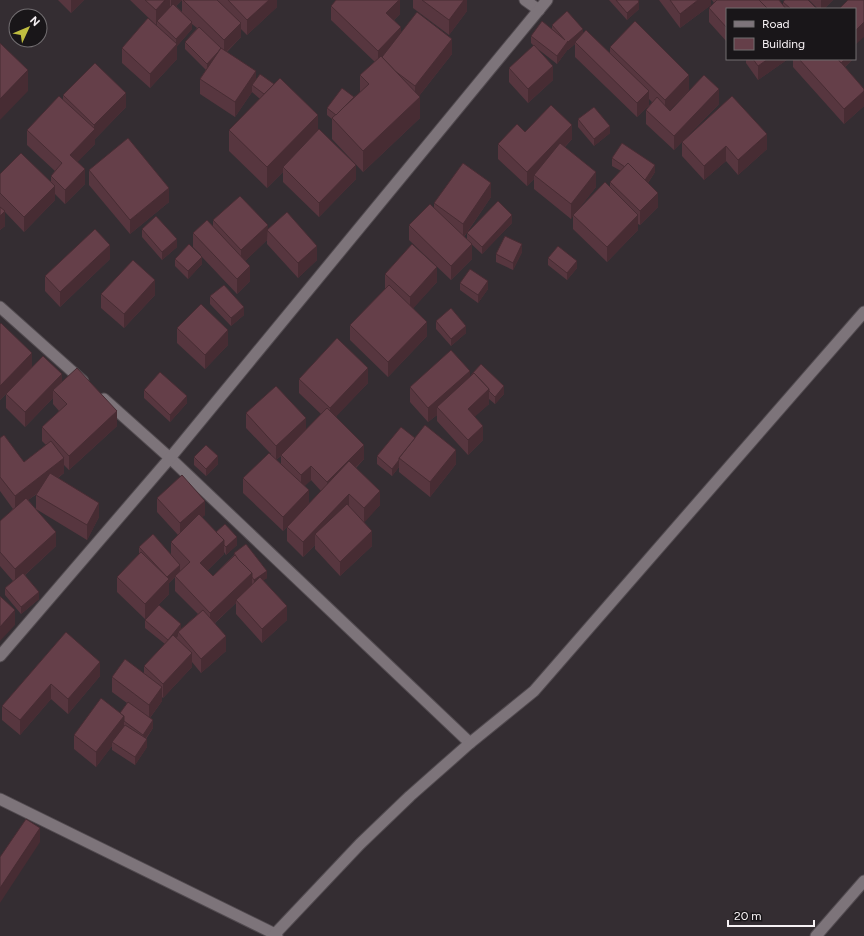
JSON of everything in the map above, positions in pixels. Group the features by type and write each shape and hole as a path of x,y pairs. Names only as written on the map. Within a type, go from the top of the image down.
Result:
{"street":[{"path":"525,0 539,10"},
{"path":"0,656 170,458 547,0"},
{"path":"0,307 170,458 470,743"},
{"path":"0,799 275,935 360,844 410,796 470,743 534,691 864,312"},
{"path":"816,936 864,881"}],"building":[{"path":"145,0 165,0 156,10"},
{"path":"183,0 217,0 241,23 224,40"},
{"path":"228,0 269,0 247,20"},
{"path":"336,0 399,0 386,13 401,27 378,51 331,6"},
{"path":"422,0 464,0 449,20"},
{"path":"616,0 638,0 639,2 627,13"},
{"path":"670,0 698,0 680,14"},
{"path":"717,0 759,0 767,8 726,8 726,27 709,8"},
{"path":"759,0 779,0 785,8 767,8"},
{"path":"785,0 808,0 816,8 790,8 783,2"},
{"path":"848,0 864,0 864,22 856,30 856,8 840,8"},
{"path":"173,4 192,22 176,39 157,21"},
{"path":"567,11 583,29 568,41 557,56 531,36 542,21 565,40 552,25"},
{"path":"417,12 452,39 415,86 395,71 382,57"},
{"path":"148,18 177,44 150,74 122,48"},
{"path":"635,21 689,75 665,100 610,47"},
{"path":"199,27 221,48 207,64 185,42"},
{"path":"586,30 649,91 637,103 575,42"},
{"path":"0,43 28,70 0,99"},
{"path":"534,45 553,66 528,89 509,68"},
{"path":"221,48 256,71 235,102 200,79"},
{"path":"381,56 420,97 363,151 332,118 369,84 360,75"},
{"path":"754,60 767,60 758,66"},
{"path":"800,60 839,60 864,89 864,91 844,109"},
{"path":"95,63 126,93 94,125 63,95"},
{"path":"260,74 274,84 264,94 252,85"},
{"path":"704,75 719,89 674,136 646,110 657,97 670,111"},
{"path":"280,78 318,115 267,167 229,130"},
{"path":"342,88 354,97 336,115 327,108"},
{"path":"59,96 95,129 70,155 85,169 65,190 51,176 62,163 27,130"},
{"path":"732,96 767,134 738,160 726,146 704,166 682,142"},
{"path":"551,105 572,125 527,172 498,144 517,124 525,132"},
{"path":"594,107 610,126 594,139 578,119"},
{"path":"319,129 356,165 319,203 283,167"},
{"path":"128,138 169,188 130,220 89,170"},
{"path":"560,143 596,172 571,204 534,175"},
{"path":"622,143 655,165 645,180 628,163 625,167 612,158"},
{"path":"21,153 55,186 24,217 0,193 0,174"},
{"path":"463,163 491,183 463,224 434,203"},
{"path":"628,163 658,193 640,211 610,182"},
{"path":"605,182 638,215 607,247 573,215"},
{"path":"240,196 268,225 241,250 213,220"},
{"path":"498,201 512,215 482,247 467,233"},
{"path":"430,204 472,244 451,266 409,225"},
{"path":"0,207 5,211 0,216"},
{"path":"287,212 317,246 298,263 267,230"},
{"path":"156,216 177,239 162,252 142,229"},
{"path":"207,220 250,266 237,279 193,233"},
{"path":"95,229 110,245 60,292 45,276"},
{"path":"505,236 522,244 513,263 496,254"},
{"path":"189,244 202,257 188,271 175,259"},
{"path":"412,244 437,267 410,297 385,274"},
{"path":"558,246 577,261 567,273 548,258"},
{"path":"133,260 155,280 124,314 101,294"},
{"path":"470,269 488,281 478,295 460,283"},
{"path":"224,285 244,307 231,318 210,296"},
{"path":"389,285 427,322 388,362 350,325"},
{"path":"201,304 228,330 205,355 177,328"},
{"path":"451,308 466,326 451,339 436,321"},
{"path":"1,323 32,353 0,386 0,324"},
{"path":"337,338 368,368 330,408 299,379"},
{"path":"451,350 470,371 428,408 410,387"},
{"path":"43,356 62,374 25,412 6,394"},
{"path":"481,364 504,386 495,397 474,373 471,375"},
{"path":"77,368 117,411 69,456 42,427 67,404 53,390"},
{"path":"160,372 187,396 170,415 144,390"},
{"path":"474,373 489,389 468,409 483,426 468,440 437,407"},
{"path":"276,386 306,418 276,446 246,413"},
{"path":"327,408 364,445 327,482 311,466 301,475 281,455"},
{"path":"425,425 456,450 430,482 399,458"},
{"path":"401,427 415,438 392,469 377,456"},
{"path":"4,435 24,462 51,441 64,458 15,496 0,477 0,438"},
{"path":"206,445 218,456 206,469 194,457"},
{"path":"269,453 309,490 283,517 243,478"},
{"path":"349,461 380,491 364,508 349,494 303,542 287,527"},
{"path":"50,473 99,503 87,525 36,495"},
{"path":"182,475 205,501 180,523 157,498"},
{"path":"26,498 56,532 15,569 0,552 0,521"},
{"path":"347,504 372,531 340,562 315,534"},
{"path":"199,514 224,540 200,563 213,576 235,555 252,573 210,613 175,576 190,562 171,542"},
{"path":"225,524 237,537 226,547 224,545 224,540 216,532"},
{"path":"153,534 180,565 167,577 139,547"},
{"path":"246,544 267,571 254,580 252,573 234,553"},
{"path":"141,552 169,579 145,604 117,577"},
{"path":"23,573 39,592 21,607 5,588"},
{"path":"260,577 287,606 262,629 236,600"},
{"path":"0,596 15,610 0,627"},
{"path":"159,605 181,624 168,640 145,620"},
{"path":"203,610 226,636 201,659 178,632"},
{"path":"66,632 100,662 68,699 51,684 20,720 2,706"},
{"path":"173,635 192,653 163,684 144,666"},
{"path":"125,659 162,687 149,705 112,677"},
{"path":"101,698 124,716 96,752 74,735"},
{"path":"128,702 153,720 143,735 124,721 124,716 120,713"},
{"path":"125,725 147,739 135,757 112,742"},
{"path":"26,819 40,828 0,888 0,857"}]}
